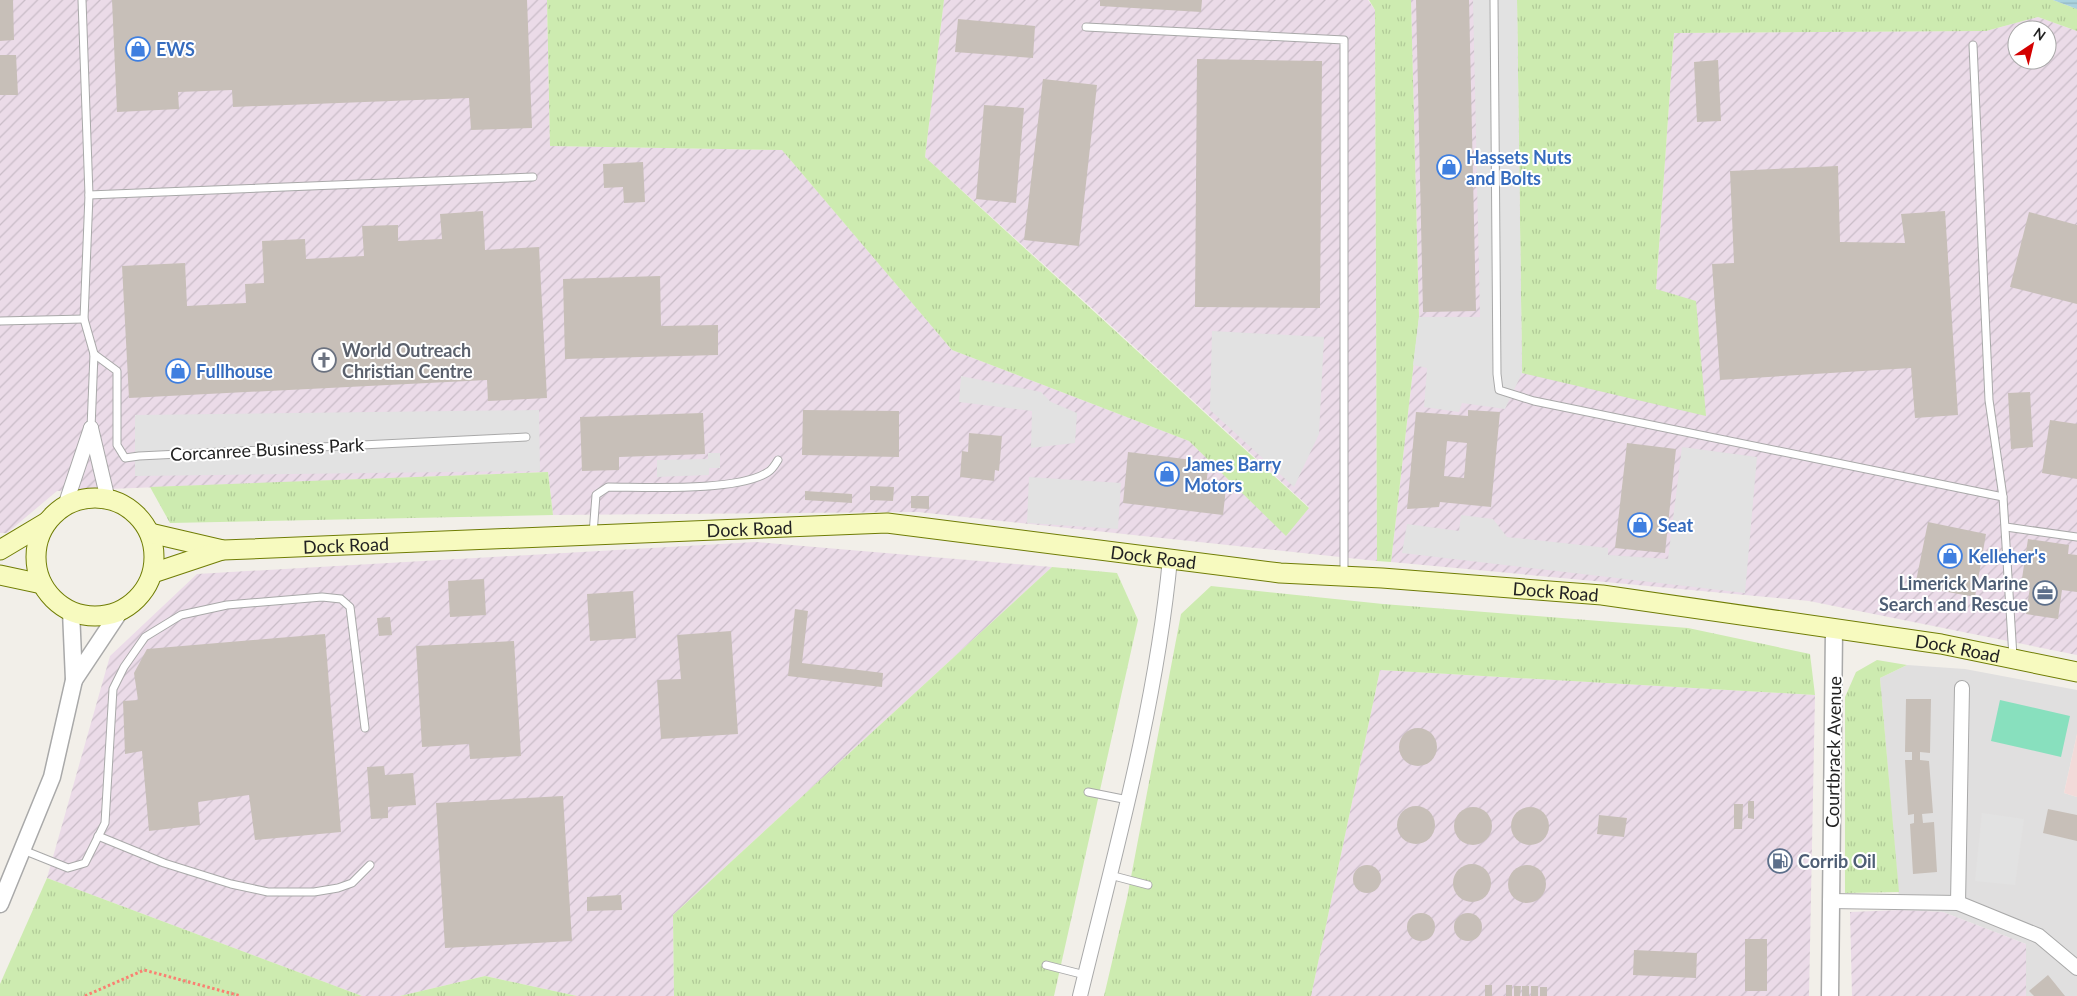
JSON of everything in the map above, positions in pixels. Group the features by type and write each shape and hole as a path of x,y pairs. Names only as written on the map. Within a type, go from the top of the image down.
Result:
{"main road":[{"path":"85,499 108,500 132,511 150,533 155,552 153,573 148,586 141,596 120,611 96,616 71,610 54,600 42,584 37,567 36,552 39,536 53,514 65,506 85,499"},
{"path":"0,550 47,522"},
{"name":"Dock Road","path":"150,533 223,550 887,523 1280,573 1382,578 1602,595 1940,644 2077,672"},
{"name":"Dock Road","path":"153,573 223,550"},
{"path":"0,575 42,584"}],"street":[{"path":"91,428 108,500"},
{"path":"65,506 91,428"},
{"path":"1080,996 1128,800 1165,613 1170,559"},
{"path":"0,904 52,777 74,680 71,610"},
{"path":"74,680 120,611"},
{"name":"Courtbrack Avenue","path":"1830,996 1834,629"},
{"path":"1958,903 1962,688"},
{"path":"1830,901 1958,903 2039,936 2077,968"}],"lane":[{"path":"82,0 89,194 84,319 94,354 91,428"},
{"path":"1494,0 1496,374 1499,390 1534,401 2003,497"},
{"path":"1086,27 1344,40 1344,577"},
{"path":"1973,45 1988,400 2006,527 2013,658"},
{"path":"89,194 533,176"},
{"path":"0,321 84,319"},
{"name":"Corcanree Business Park","path":"94,354 117,371 117,445 125,458 526,437"},
{"path":"593,535 596,495 608,487 702,486 745,482 768,472 778,460"},
{"path":"2006,527 2077,537"},
{"path":"23,850 68,868 85,863 105,823 114,689 124,667 145,637 181,615 227,605 322,597 341,599 350,607 365,728"},
{"path":"1088,792 1128,800"},
{"path":"98,836 172,865 231,884 268,892 314,892 338,888 352,883 370,865"},
{"path":"1110,875 1148,885"},
{"path":"1046,965 1085,975"}],"path":[{"path":"85,996 144,970 241,996"}],"shaded area":[{"path":"0,0 547,0 550,146 782,150 952,350 1189,441 1286,535 1309,507 925,157 944,0 1368,0 1375,10 1377,561 918,512 553,515 548,472 57,491 7,533 0,533"},
{"path":"1411,0 1517,0 1522,373 1656,290 1674,33 1986,31 2007,25 2007,70 2057,70 2057,24 2077,31 2077,655 1809,601 1391,562 1419,317"},
{"path":"1473,0 1517,0 1522,373 1505,409 1462,403 1459,412 1424,407 1427,368 1413,365 1419,317 1480,317"},
{"path":"2038,17 2046,20 2027,20"},
{"path":"1212,331 1324,337 1319,434 1294,487 1210,410"},
{"path":"961,376 1041,392 1051,402 1077,413 1075,443 1031,448 1032,411 959,402"},
{"path":"539,410 540,471 135,476 135,415"},
{"path":"1682,447 1757,457 1745,593 1402,553 1407,524 1459,531 1461,515 1493,519 1507,537 1608,548 1608,555 1668,559"},
{"path":"708,453 720,453 720,468 709,468 709,475 657,477 657,460 708,459"},
{"path":"1029,477 1121,483 1118,529 1027,523"},
{"path":"756,542 1052,567 673,915 674,996 577,996 485,976 400,996 362,996 47,878 110,656 197,574"},
{"path":"1907,665 1965,669 2077,690 2077,734 2064,793 2077,797 2077,996 2026,996 2026,944 1943,912 1900,910 1880,678"},
{"path":"1380,670 1815,695 1809,996 1311,996"},
{"path":"2077,734 2077,797 2064,793"},
{"path":"1982,813 2024,819 2015,885 1975,881"},
{"path":"1900,910 1943,912 2026,944 2026,996 1852,996 1850,912"}],"green space":[{"path":"547,0 944,0 925,157 1309,508 1286,536 1189,441 952,350 782,150 550,146"},
{"path":"1369,0 1411,0 1419,317 1391,562 1377,561 1375,10"},
{"path":"1517,0 2053,0 2077,9 2077,31 2057,24 2057,20 2046,20 2038,17 2027,20 2007,20 2007,25 1986,31 1674,33 1656,289 1696,301 1706,416 1522,373"},
{"path":"548,472 553,515 170,523 150,487"},
{"path":"1052,567 1117,573 1138,620 1054,996 674,996 673,915"},
{"path":"1211,586 1383,604 1688,628 1810,654 1815,695 1380,670 1311,996 1104,996 1127,898 1181,614"},
{"path":"1877,660 1907,665 1880,678 1899,892 1845,893 1845,697 1856,672"},
{"path":"2000,700 2070,716 2061,757 1991,741"},
{"path":"47,878 362,996 0,996 0,984"},
{"path":"485,976 577,996 400,996"}],"water":[{"path":"2053,0 2077,0 2077,9"}],"building":[{"path":"0,0 13,0 14,40 0,41"},
{"path":"112,0 527,0 532,128 471,130 469,98 233,107 232,90 178,92 179,109 117,112"},
{"path":"1100,0 1202,0 1201,12 1100,6"},
{"path":"1416,0 1469,0 1476,311 1423,312"},
{"path":"958,19 1035,26 1033,58 955,52"},
{"path":"0,55 16,55 18,95 0,95"},
{"path":"1197,59 1322,61 1320,308 1195,307"},
{"path":"1718,60 1721,121 1697,122 1694,62"},
{"path":"1043,79 1097,85 1079,246 1024,240"},
{"path":"984,105 1024,108 1016,203 976,199"},
{"path":"643,162 645,202 624,203 623,187 604,188 603,164"},
{"path":"1838,166 1840,242 1905,243 1901,214 1945,211 1958,415 1915,418 1911,368 1720,380 1712,264 1734,263 1730,171"},
{"path":"483,211 485,250 539,247 547,398 488,401 487,380 129,398 122,266 185,263 187,306 246,303 245,284 264,283 262,241 305,239 306,259 364,256 362,226 398,225 398,241 442,239 440,214"},
{"path":"2029,212 2077,225 2077,304 2010,287"},
{"path":"660,276 661,326 718,325 718,355 565,359 563,279"},
{"path":"2030,392 2033,447 2011,449 2008,393"},
{"path":"803,410 899,411 899,457 802,455"},
{"path":"1468,410 1500,412 1491,507 1440,502 1439,507 1407,509 1416,412 1468,416","holes":["1447,441 1467,443 1464,478 1444,476"]},
{"path":"703,413 705,454 619,457 619,470 582,471 580,417"},
{"path":"2050,420 2077,424 2077,479 2042,473"},
{"path":"969,433 1002,436 999,471 995,470 994,481 960,477 962,451 968,452"},
{"path":"1627,443 1676,449 1665,553 1615,548"},
{"name":"James Barry Motors","path":"1128,452 1209,462 1206,485 1226,488 1223,515 1123,503"},
{"path":"870,486 894,487 893,501 870,500"},
{"path":"805,491 852,494 852,503 805,500"},
{"path":"911,496 929,496 929,509 911,508"},
{"path":"1928,522 1986,534 1975,597 1915,586"},
{"path":"2028,539 2069,545 2068,554 2077,555 2077,592 2062,590 2058,619 2026,614 2030,587 2021,585"},
{"path":"484,579 486,615 450,617 448,581"},
{"path":"633,591 636,638 590,641 587,594"},
{"path":"795,609 808,611 802,663 883,673 882,687 788,676"},
{"path":"390,617 392,635 379,636 377,618"},
{"path":"731,631 738,734 661,739 657,680 681,679 677,635"},
{"path":"325,634 341,832 255,840 249,795 198,802 200,825 149,831 142,751 125,754 123,701 138,700 134,673 147,649"},
{"path":"514,641 521,756 470,759 469,744 422,747 416,646"},
{"path":"1906,699 1931,699 1930,753 1920,752 1920,760 1929,761 1933,813 1922,814 1923,823 1934,822 1937,872 1913,874 1910,824 1914,823 1914,814 1908,815 1905,760 1912,760 1912,752 1905,752"},
{"path":"1418,728 1425,729 1431,734 1436,740 1436,754 1431,760 1425,765 1418,766 1411,765 1405,760 1400,754 1399,747 1400,740 1405,734 1411,729"},
{"path":"384,766 385,775 413,773 416,805 388,807 388,818 371,819 367,767"},
{"path":"563,796 572,941 445,948 436,803"},
{"path":"1748,801 1754,801 1754,819 1748,818"},
{"path":"1734,804 1743,804 1742,829 1734,829"},
{"path":"1416,806 1423,807 1429,812 1434,818 1434,832 1429,838 1423,843 1416,844 1409,843 1403,838 1398,832 1397,825 1398,818 1403,812 1409,807"},
{"path":"1473,807 1480,808 1486,813 1491,819 1491,833 1486,839 1480,844 1473,845 1466,844 1460,839 1455,833 1454,826 1455,819 1460,813 1466,808"},
{"path":"1530,807 1537,808 1543,813 1548,819 1548,833 1543,839 1537,844 1530,845 1523,844 1517,839 1512,833 1511,826 1512,819 1517,813 1523,808"},
{"path":"2048,809 2077,815 2077,841 2043,833"},
{"path":"1599,815 1627,818 1624,837 1597,834"},
{"path":"1472,864 1479,865 1485,870 1490,876 1490,890 1485,896 1479,901 1472,902 1465,901 1459,896 1454,890 1453,883 1454,876 1459,870 1465,865"},
{"path":"1367,865 1377,869 1381,879 1377,889 1367,893 1357,889 1353,879 1357,869"},
{"path":"1527,865 1534,866 1540,871 1545,877 1545,891 1540,897 1534,902 1527,903 1520,902 1514,897 1509,891 1508,884 1509,877 1514,871 1520,866"},
{"path":"621,895 622,910 587,911 587,897"},
{"path":"1421,913 1431,917 1435,927 1431,937 1421,941 1411,937 1407,927 1411,917"},
{"path":"1468,913 1478,917 1482,927 1478,937 1468,941 1458,937 1454,927 1458,917"},
{"path":"1745,939 1767,939 1767,991 1745,991"},
{"path":"1634,950 1697,953 1696,978 1633,975"},
{"path":"2048,975 2065,996 2034,996 2029,991"},
{"path":"1485,985 1492,985 1492,996 1485,996"},
{"path":"1506,985 1512,985 1512,996 1506,996"},
{"path":"1514,986 1521,986 1520,996 1514,996"},
{"path":"1522,986 1529,986 1529,996 1522,996"},
{"path":"1531,986 1538,986 1538,996 1531,996"},
{"path":"1540,987 1547,987 1547,996 1540,996"}],"place":[{"name":"EWS","path":"138,49"},
{"name":"Hassets Nuts and Bolts","path":"1449,167"},
{"name":"World Outreach Christian Centre","path":"324,360"},
{"name":"Fullhouse","path":"178,371"},
{"name":"James Barry Motors","path":"1167,474"},
{"name":"Seat","path":"1640,525"},
{"name":"Kelleher's","path":"1950,556"},
{"name":"Limerick Marine Search and Rescue","path":"2045,593"},
{"name":"Corrib Oil","path":"1780,861"}]}
